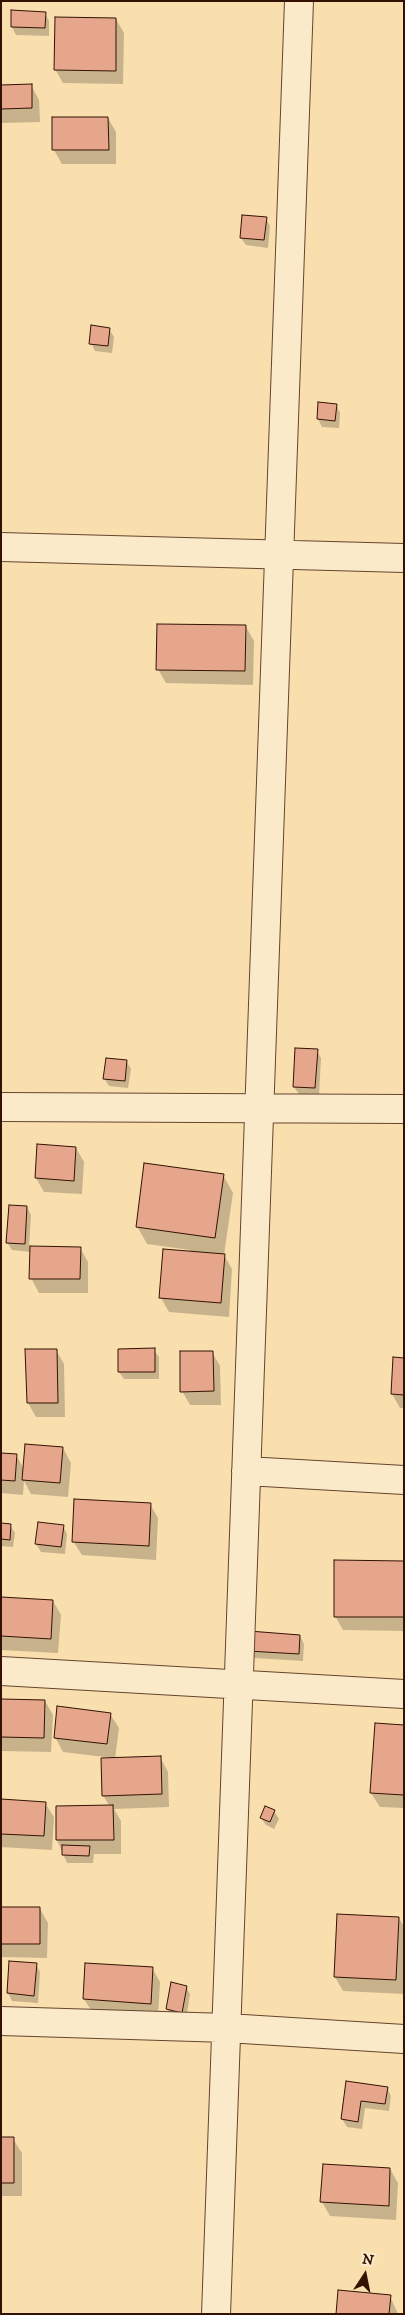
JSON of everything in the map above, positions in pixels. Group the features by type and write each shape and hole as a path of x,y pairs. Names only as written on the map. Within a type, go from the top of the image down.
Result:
{"street":[{"path":"216,2314 299,1"},
{"path":"1,547 279,553 404,558"},
{"path":"1,1107 404,1108"},
{"path":"246,1471 404,1480"},
{"path":"1,1671 404,1694"},
{"path":"1,2021 227,2028 404,2039"}],"building":[{"path":"11,10 46,12 45,28 11,27"},
{"path":"55,17 116,18 116,71 54,70"},
{"path":"32,84 32,108 1,109 1,85"},
{"path":"52,117 108,117 109,150 52,150"},
{"path":"242,215 267,217 264,240 240,238"},
{"path":"91,325 110,328 108,346 89,344"},
{"path":"318,402 337,404 335,421 317,419"},
{"path":"157,624 246,625 245,671 156,670"},
{"path":"295,1048 318,1049 315,1088 293,1087"},
{"path":"106,1058 127,1060 125,1081 103,1079"},
{"path":"37,1144 76,1147 74,1181 35,1178"},
{"path":"144,1163 224,1174 215,1238 136,1227"},
{"path":"9,1205 27,1206 25,1244 6,1243"},
{"path":"30,1246 81,1247 80,1279 29,1279"},
{"path":"163,1249 225,1254 221,1303 159,1298"},
{"path":"155,1348 155,1372 118,1372 118,1349"},
{"path":"25,1349 57,1349 58,1403 27,1403"},
{"path":"180,1351 213,1351 214,1391 180,1392"},
{"path":"393,1357 404,1358 404,1395 391,1394"},
{"path":"25,1444 63,1447 60,1483 22,1480"},
{"path":"1,1453 17,1454 15,1481 1,1480"},
{"path":"74,1499 151,1503 149,1546 72,1542"},
{"path":"38,1522 64,1525 61,1547 35,1544"},
{"path":"1,1523 11,1524 10,1540 1,1539"},
{"path":"334,1560 404,1561 404,1617 334,1617"},
{"path":"1,1597 53,1600 51,1639 1,1636"},
{"path":"249,1631 300,1635 299,1654 248,1651"},
{"path":"1,1699 45,1700 44,1738 1,1737"},
{"path":"57,1706 111,1713 107,1744 54,1738"},
{"path":"375,1723 404,1725 404,1795 370,1793"},
{"path":"161,1756 162,1794 102,1796 101,1758"},
{"path":"1,1799 46,1802 44,1836 1,1834"},
{"path":"113,1805 114,1840 56,1840 56,1806"},
{"path":"265,1806 275,1810 270,1822 260,1818"},
{"path":"62,1845 90,1846 89,1856 62,1855"},
{"path":"1,1907 40,1907 40,1944 1,1944"},
{"path":"337,1914 399,1917 396,1980 334,1977"},
{"path":"9,1961 37,1963 34,1996 7,1993"},
{"path":"85,1963 153,1967 151,2004 83,1999"},
{"path":"171,1982 187,1986 182,2013 166,2009"},
{"path":"346,2081 388,2087 385,2104 361,2101 358,2122 341,2119"},
{"path":"1,2137 14,2137 14,2183 1,2183"},
{"path":"323,2164 390,2168 389,2206 320,2202"},
{"path":"338,2290 391,2295 389,2314 336,2314"}]}
